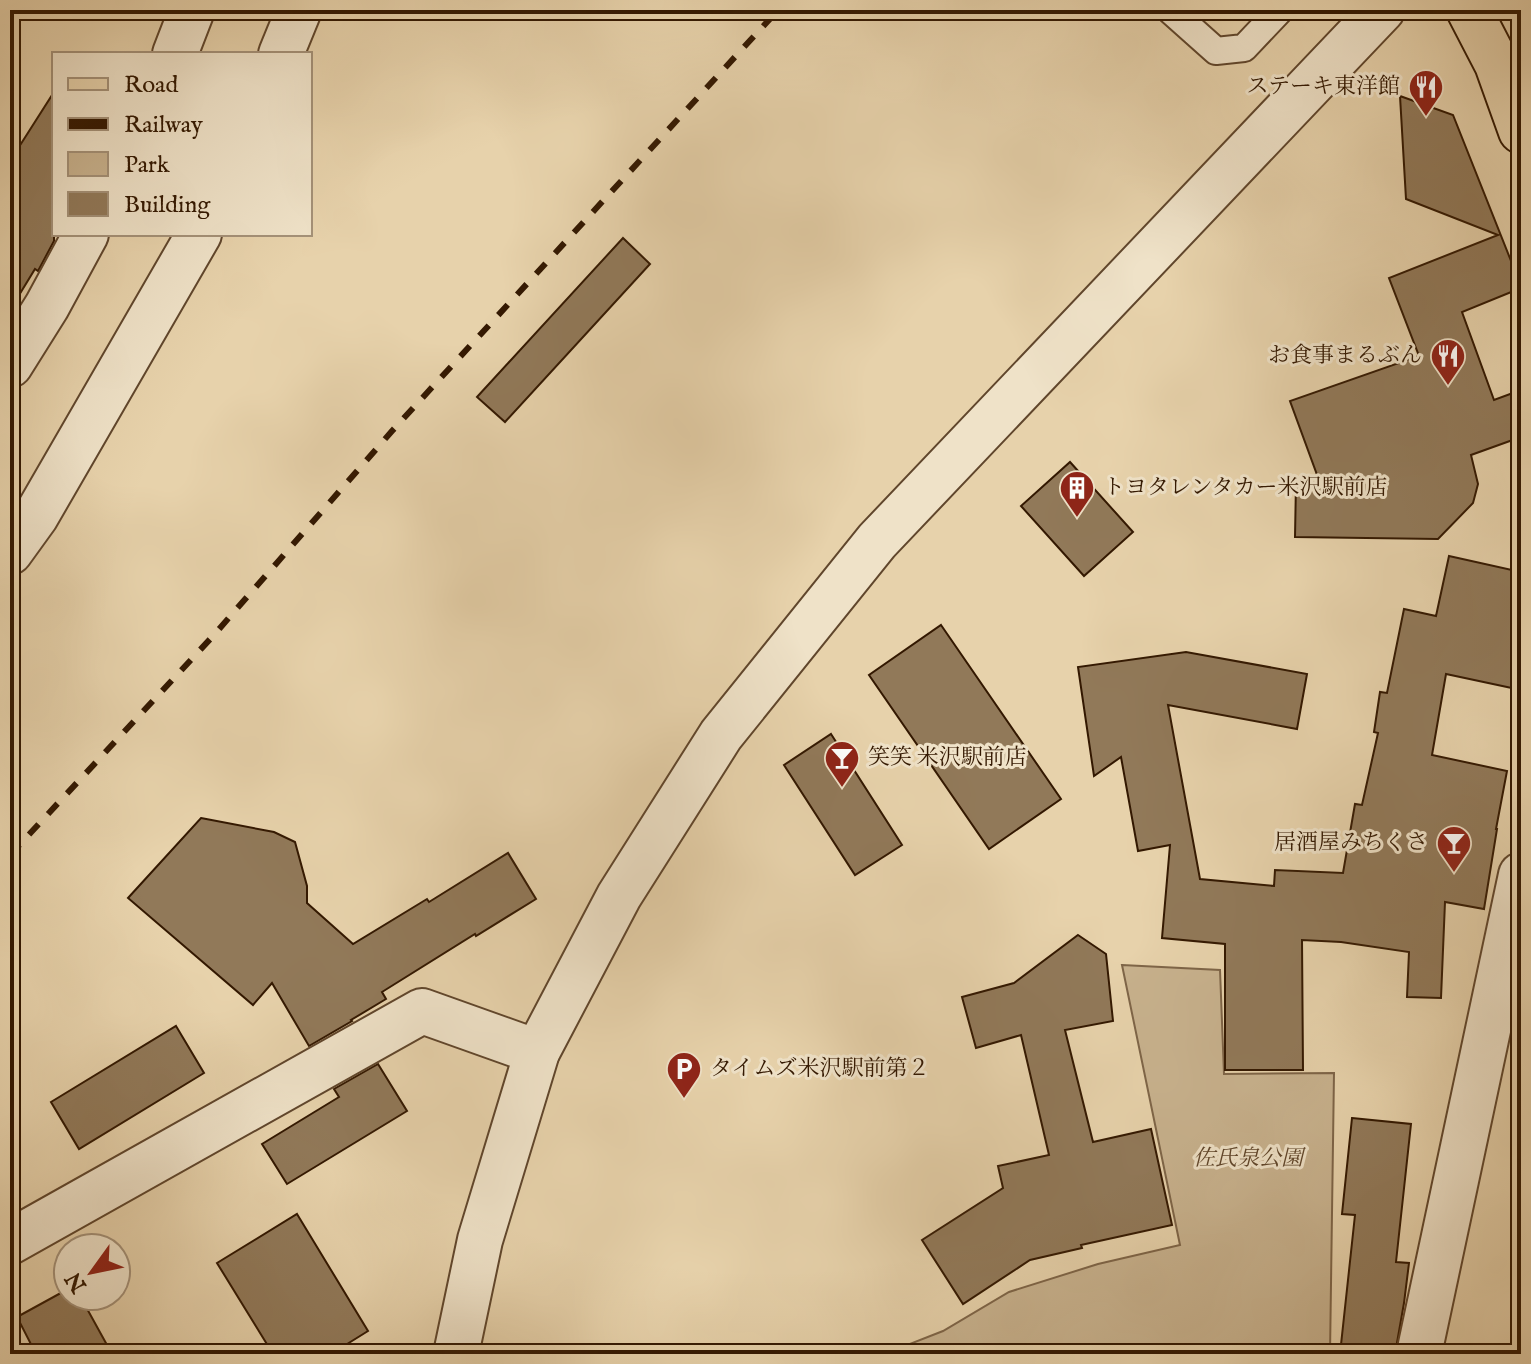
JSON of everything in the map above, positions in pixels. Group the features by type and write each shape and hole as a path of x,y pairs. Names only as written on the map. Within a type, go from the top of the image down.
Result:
{"main road":[{"path":"1469,10 1497,64 1521,131"}],"street":[{"path":"176,52 192,10"},
{"path":"282,52 299,10"},
{"path":"456,1354 480,1240 537,1052 619,896 721,735 877,541 1382,10"},
{"path":"10,365 85,236"},
{"path":"10,552 36,516 198,236"},
{"path":"1419,1354 1521,875"},
{"path":"10,1242 422,1011 537,1052"}],"lane":[{"path":"1170,10 1216,51 1244,48 1280,10"}],"green space":[{"name":"佐氏泉公園","path":"1122,965 1220,970 1224,1074 1334,1073 1330,1354 909,1354 907,1345 943,1331 1009,1292 1098,1264 1180,1245"}],"building":[{"path":"52,95 54,241 38,271 35,269 10,310 10,161"},
{"path":"1400,96 1453,115 1521,286 1462,312 1494,400 1521,390 1521,437 1471,455 1478,484 1473,503 1438,539 1295,537 1296,482 1320,483 1290,401 1419,356 1389,278 1498,235 1406,199"},
{"path":"623,238 650,264 505,422 477,397"},
{"name":"トヨタレンタカー米沢駅前店","path":"1070,462 1133,532 1084,576 1021,506"},
{"path":"1449,556 1521,572 1521,690 1446,674 1432,755 1507,771 1484,909 1445,902 1441,998 1407,997 1409,952 1302,940 1303,1070 1225,1070 1225,944 1162,938 1170,845 1138,851 1121,757 1094,776 1078,667 1186,652 1307,674 1297,729 1168,705 1200,879 1274,886 1275,870 1343,873 1355,804 1362,805 1378,733 1374,732 1380,692 1387,693 1404,609 1436,616"},
{"path":"941,625 1061,799 989,849 869,675"},
{"path":"831,734 902,845 855,875 784,765"},
{"path":"201,818 274,832 295,842 307,886 307,903 353,944 508,853 536,899 382,992 386,999 309,1046 272,983 253,1005 128,898"},
{"path":"1078,935 1106,954 1113,1021 1065,1030 1093,1142 1151,1129 1172,1225 1030,1260 963,1304 922,1240 1003,1188 998,1166 1049,1155 1021,1035 976,1048 962,997 1014,983"},
{"path":"176,1026 204,1073 79,1149 51,1102"},
{"path":"378,1064 407,1111 287,1184 262,1144 339,1097 334,1089"},
{"path":"1352,1118 1411,1124 1396,1262 1409,1263 1395,1354 1340,1354 1355,1215 1342,1214"},
{"path":"297,1214 368,1331 331,1354 273,1354 217,1263"},
{"path":"52,1298 52,1312 89,1312 112,1354 36,1354 17,1317"}],"railway":[{"path":"10,855 213,636 392,431 778,10"}],"place":[{"name":"ステーキ東洋館","path":"1426,118"},
{"name":"お食事まるぶん","path":"1448,387"},
{"name":"トヨタレンタカー米沢駅前店","path":"1077,519"},
{"name":"笑笑 米沢駅前店","path":"842,789"},
{"name":"居酒屋みちくさ","path":"1454,874"},
{"name":"タイムズ米沢駅前第２","path":"684,1100"}]}
